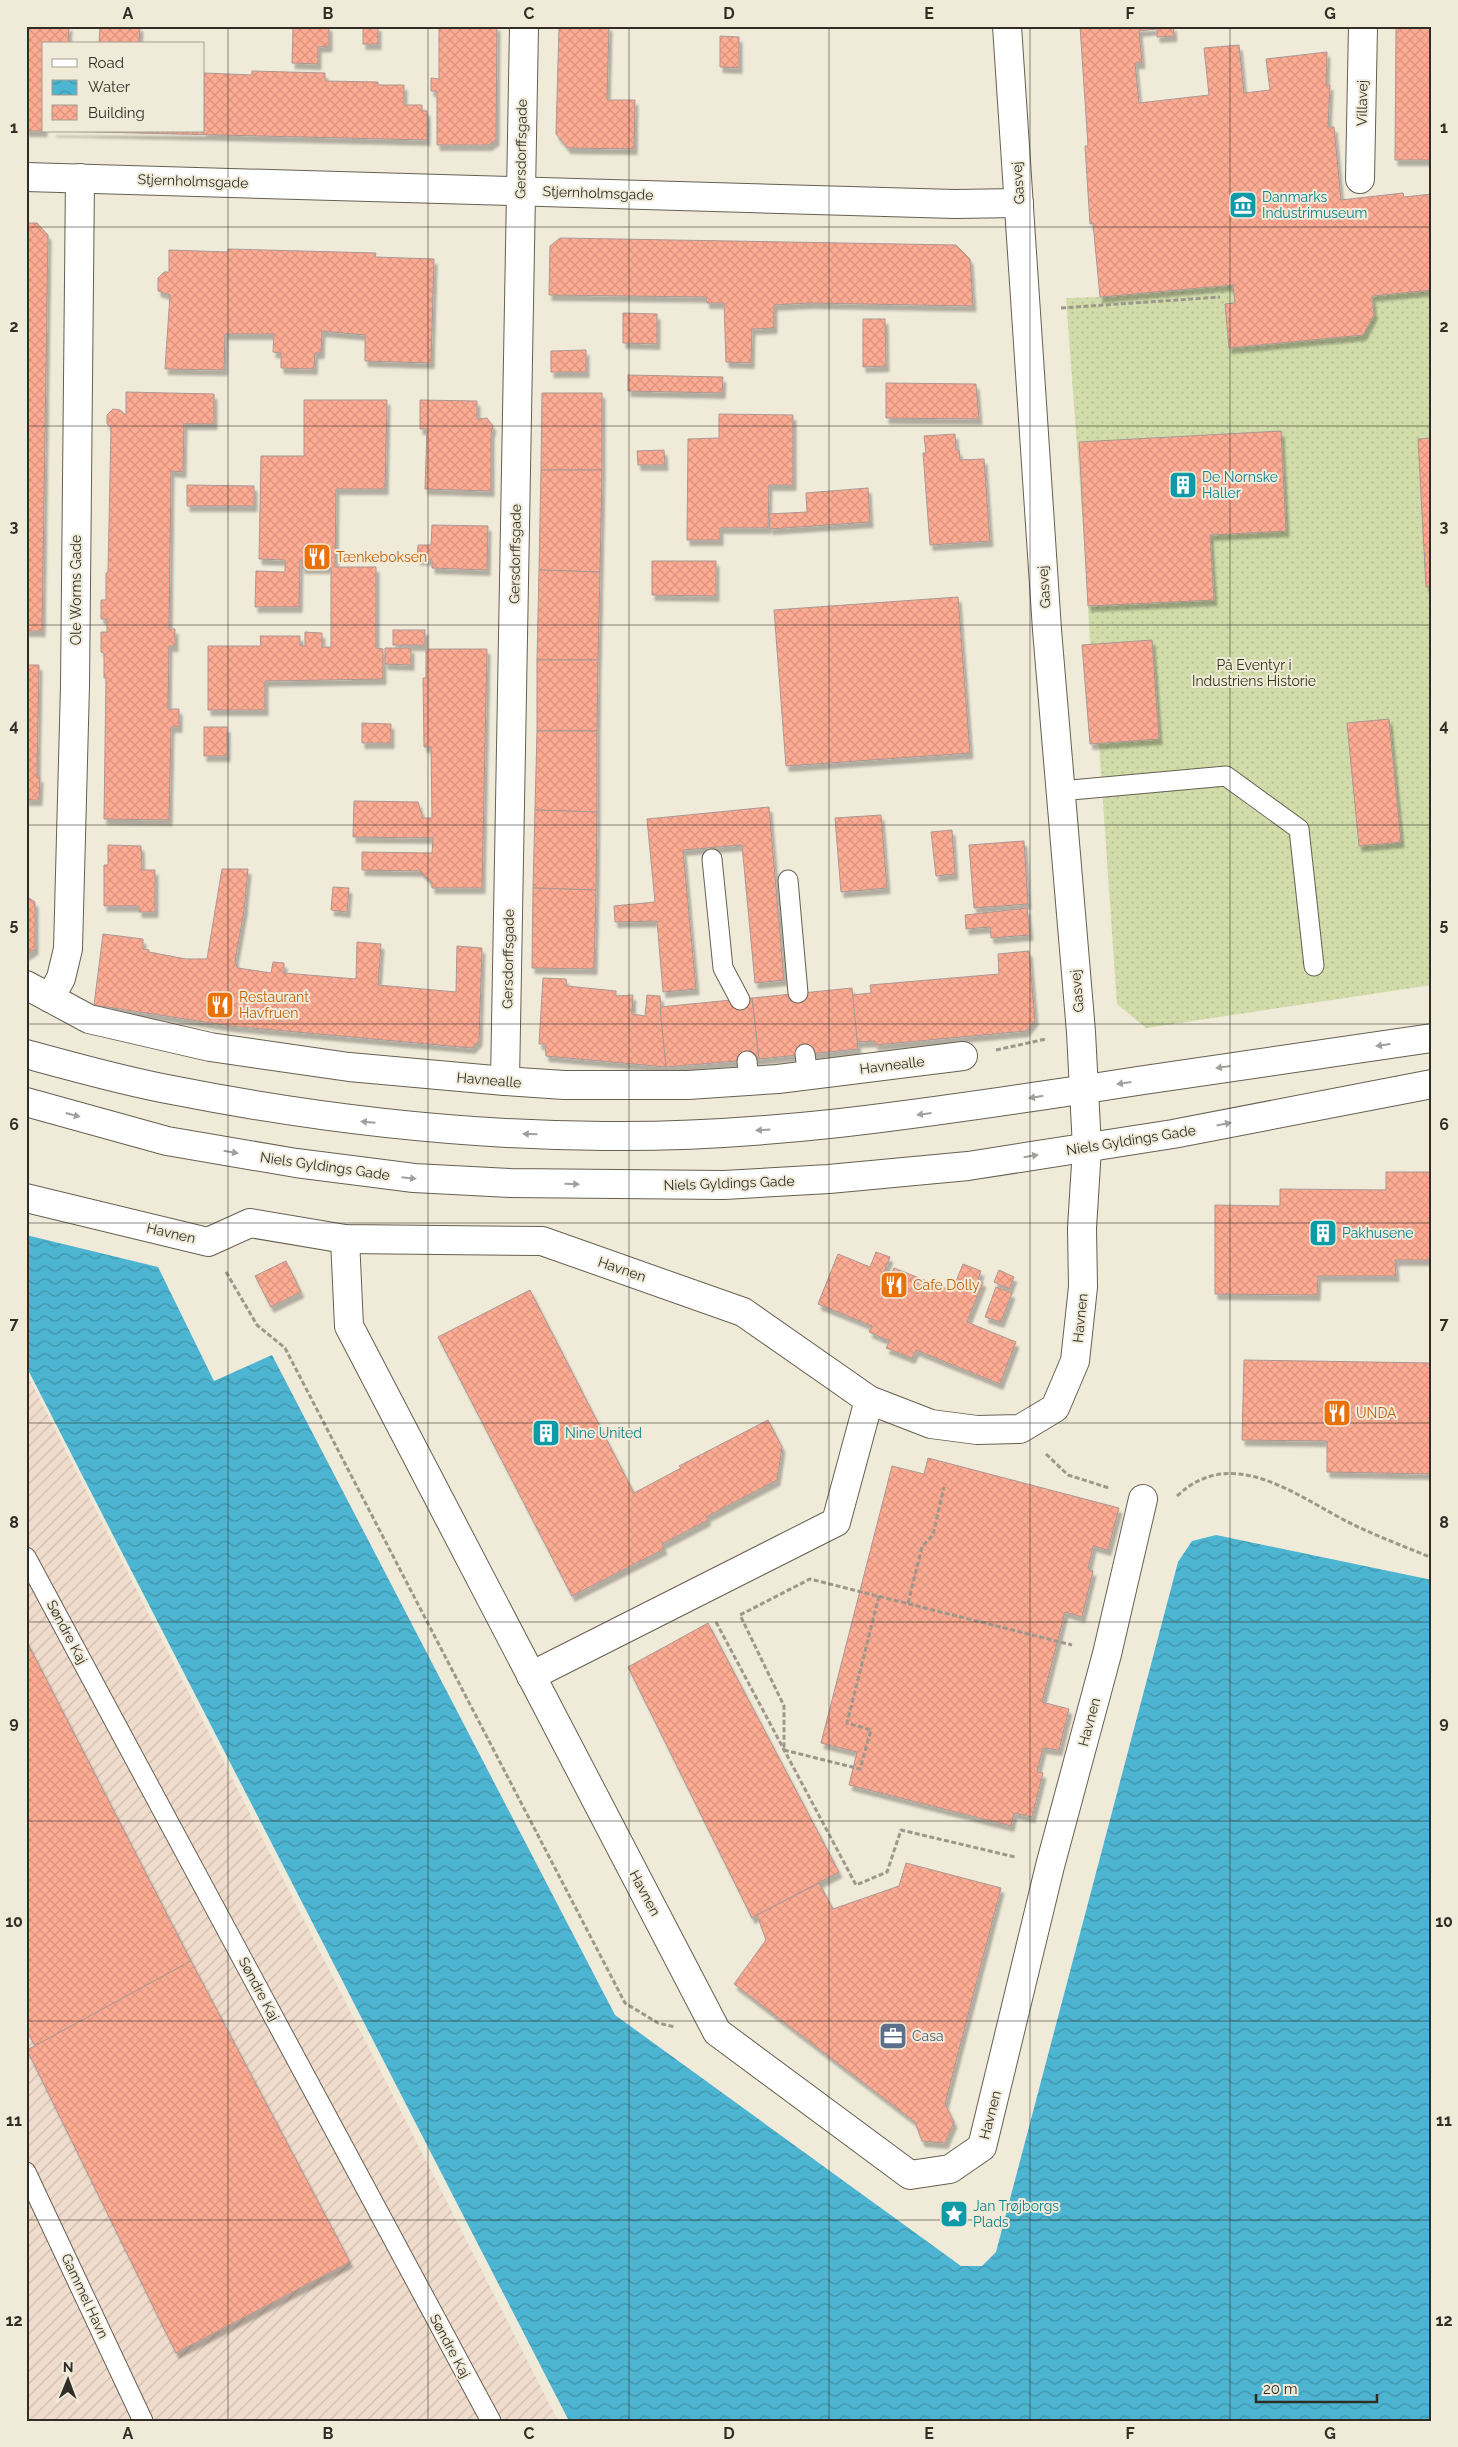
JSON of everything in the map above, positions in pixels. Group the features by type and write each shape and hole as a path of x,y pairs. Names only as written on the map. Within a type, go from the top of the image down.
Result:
{"street":[{"name":"Gersdorffsgade","path":"505,1081 524,26"},
{"name":"Gasvej","path":"1007,26 1047,630 1081,1032 1087,1148"},
{"name":"Villavej","path":"1360,179 1363,26"},
{"name":"Stjernholmsgade","path":"26,177 955,204 1019,204"},
{"name":"Ole Worms Gade","path":"50,998 61,978 68,949 75,686 80,178"},
{"name":"Havnealle","path":"26,985 89,1019 210,1046 349,1067 505,1081 564,1085 688,1085 748,1071 806,1065 963,1056"},
{"path":"26,1054 168,1090 342,1119 482,1132 606,1136 698,1134 826,1126 952,1110 1432,1038"},
{"name":"Niels Gyldings Gade","path":"26,1102 167,1141 296,1164 414,1178 510,1183 724,1185 829,1179 968,1166 1176,1134 1432,1084"},
{"name":"Havnen","path":"26,1198 208,1242 250,1223 345,1238 542,1241 743,1312 869,1400 931,1424 977,1430 1020,1429 1055,1408 1075,1361 1083,1286 1082,1228 1087,1148"},
{"name":"Havnen","path":"345,1238 349,1326 717,2032 910,2175 950,2169 982,2147 1050,1866 1107,1654 1143,1499"},
{"path":"531,1676 836,1522 869,1400"}],"lane":[{"path":"1060,791 1226,776 1299,829 1314,966"},
{"path":"712,859 723,968 740,1000"},
{"path":"788,880 798,993"},
{"name":"Søndre Kaj","path":"26,1557 491,2421"},
{"name":"Gammel Havn","path":"26,2172 143,2421"}],"path":[{"path":"1026,310 1220,297"},
{"path":"963,1056 1081,1032"},
{"path":"208,1242 257,1325 285,1348 625,2004 658,2023 687,2030 717,2032"},
{"path":"1020,1429 1068,1475 1143,1499 1168,1505 1187,1486 1216,1474 1258,1477 1285,1486 1318,1507 1356,1526 1432,1558"},
{"path":"908,1603 922,1547 933,1535 944,1487"},
{"path":"784,1750 784,1706 740,1615 810,1579 1057,1641"},
{"path":"784,1750 860,1769 871,1730 847,1723 879,1596"},
{"path":"725,1639 856,1885 888,1872 901,1830 1050,1866"}],"shaded area":[{"path":"26,1372 558,2421 26,2421"}],"green space":[{"name":"På Eventyr i Industriens Historie","path":"1233,285 1235,301 1432,288 1432,985 1146,1028 1117,1004 1066,298 1100,297"}],"water":[{"path":"26,1235 158,1267 214,1381 272,1355 615,2015 961,2266 982,2266 996,2252 1178,1562 1192,1541 1216,1535 1432,1580 1432,2421 569,2421 26,1366"}],"building":[{"path":"26,26 69,26 68,42 42,42 42,131 26,131"},
{"path":"100,26 140,26 139,42 99,42"},
{"path":"293,26 329,26 329,46 318,47 318,64 292,63"},
{"path":"363,26 378,26 378,44 363,44"},
{"path":"439,26 497,26 496,140 489,145 437,145 437,91 431,91 431,78 439,79"},
{"path":"559,26 609,26 607,100 635,100 634,149 568,148 556,134"},
{"path":"1080,26 1173,26 1174,36 1157,37 1157,29 1139,31 1142,63 1135,63 1139,103 1209,95 1204,48 1239,45 1244,93 1270,90 1266,59 1327,52 1326,85 1330,85 1328,127 1334,127 1341,200 1403,193 1404,197 1432,194 1432,290 1372,296 1374,315 1363,335 1229,348 1225,304 1235,303 1233,285 1100,297 1093,223 1090,224 1085,146 1088,146"},
{"path":"1396,26 1432,26 1432,160 1395,160"},
{"path":"720,36 739,37 739,68 720,67"},
{"path":"252,71 325,73 325,81 378,82 378,85 404,85 404,105 422,105 422,111 427,111 427,140 95,132 205,132 205,73 252,75"},
{"path":"26,223 37,223 48,235 42,631 26,631"},
{"path":"560,238 956,245 970,259 973,306 810,303 774,305 774,328 752,329 751,363 726,362 724,303 707,303 706,297 549,295 550,246"},
{"path":"228,249 376,253 375,257 434,259 431,363 365,361 365,335 322,331 321,353 315,353 314,369 281,368 281,353 273,352 274,334 225,334 224,370 165,369 170,295 158,291 158,278 164,272 169,272 169,250 228,252"},
{"path":"623,313 657,314 657,344 623,343"},
{"path":"863,319 885,319 886,366 863,367"},
{"path":"586,350 586,372 551,372 551,351"},
{"path":"628,375 723,377 722,393 628,391"},
{"path":"886,383 976,384 979,419 886,418"},
{"path":"126,392 214,394 214,424 184,424 183,472 171,471 169,629 175,629 175,646 169,646 168,709 179,709 179,727 171,727 169,820 104,819 106,678 104,678 104,653 101,652 101,632 107,632 107,619 101,619 101,600 106,600 106,573 108,572 111,427 107,424 107,415 113,409 120,410 126,415"},
{"path":"542,393 602,393 602,470 541,470"},
{"path":"304,400 387,400 385,489 336,489 335,567 376,567 376,648 383,649 383,679 265,681 265,710 208,710 208,646 261,646 260,636 300,636 300,646 305,645 305,632 322,633 322,647 331,647 331,568 302,568 302,560 300,560 299,607 255,607 256,571 285,572 285,560 259,559 261,456 304,456"},
{"path":"420,400 477,401 477,419 487,418 493,426 491,434 491,491 425,489 427,429 420,429"},
{"path":"719,414 793,415 793,485 769,485 768,528 720,528 720,540 687,540 688,439 719,438"},
{"name":"De Nornske Haller","path":"1281,431 1286,531 1210,535 1214,600 1088,606 1079,442"},
{"path":"955,434 956,450 959,450 960,460 984,459 990,541 930,545 923,453 926,453 924,436"},
{"path":"1432,438 1432,586 1426,587 1418,439"},
{"path":"664,450 665,465 638,465 637,451"},
{"path":"541,470 602,470 600,572 539,570"},
{"path":"187,485 254,486 254,506 187,506"},
{"path":"868,488 870,522 770,529 769,514 807,512 806,493"},
{"path":"432,525 488,526 487,570 432,568 432,560 417,559 418,545 431,545"},
{"path":"652,561 716,561 716,596 652,595"},
{"path":"539,570 600,572 598,660 537,660"},
{"path":"958,597 970,753 786,766 774,610"},
{"path":"393,630 425,630 425,645 393,645"},
{"path":"1152,640 1159,739 1090,744 1082,645"},
{"path":"385,648 411,648 411,665 385,664"},
{"path":"426,649 487,649 482,888 432,888 432,883 420,871 362,870 362,852 432,853 433,838 353,837 354,801 418,802 423,818 432,818 431,747 424,747 423,678 426,678"},
{"path":"537,660 598,660 597,731 537,731"},
{"path":"26,665 39,665 37,777 40,777 39,800 26,800"},
{"path":"1389,719 1401,842 1359,846 1347,723"},
{"path":"362,723 391,724 391,743 362,743"},
{"path":"204,727 227,727 227,756 204,756"},
{"path":"537,731 597,731 597,812 535,810"},
{"path":"769,807 784,980 755,983 742,845 683,850 696,989 663,992 657,921 615,922 614,906 655,902 647,819"},
{"path":"535,810 597,812 596,890 533,888"},
{"path":"881,815 887,888 841,892 835,818"},
{"path":"952,830 955,874 936,876 931,832"},
{"path":"1024,841 1028,904 974,908 969,845"},
{"path":"108,845 141,846 142,870 155,870 155,912 139,912 139,906 104,906 104,865 108,865"},
{"path":"222,869 248,869 244,911 235,961 238,968 271,973 273,962 284,963 284,973 356,979 357,942 381,944 378,985 456,992 457,946 482,948 479,1041 472,1048 231,1026 94,1005 103,934 143,939 143,949 149,950 149,952 186,959 207,959"},
{"path":"333,887 349,888 347,912 331,910"},
{"path":"533,888 596,890 594,969 532,968"},
{"path":"26,896 35,902 35,949 26,955"},
{"path":"1027,908 1030,935 991,938 990,927 966,929 965,915"},
{"path":"1029,951 1035,1020 1026,1031 875,1045 875,1041 857,1042 852,995 871,993 870,985 999,974 998,954"},
{"path":"543,978 566,979 567,986 616,991 616,996 633,995 632,1014 645,1016 647,995 660,996 666,1067 546,1056 545,1044 539,1044"},
{"path":"852,988 858,1049 759,1059 752,998"},
{"path":"752,998 759,1059 666,1067 660,1007"},
{"name":"Pakhusene","path":"1386,1172 1432,1172 1432,1260 1395,1260 1396,1276 1318,1276 1317,1295 1215,1294 1215,1205 1280,1206 1280,1189 1386,1190"},
{"path":"876,1252 890,1257 884,1272 891,1275 894,1268 952,1291 963,1264 981,1271 978,1279 983,1282 967,1322 1016,1342 1000,1384 916,1350 912,1358 886,1348 890,1341 869,1332 872,1326 818,1304 838,1254 870,1267"},
{"path":"286,1261 301,1292 271,1307 255,1276"},
{"path":"999,1270 1014,1277 1009,1289 994,1282"},
{"path":"996,1287 1012,1293 1001,1322 985,1317"},
{"name":"Nine United","path":"530,1290 634,1493 681,1468 679,1466 768,1420 782,1447 777,1480 706,1517 708,1520 662,1544 664,1549 572,1596 438,1337"},
{"path":"1244,1360 1432,1363 1432,1474 1327,1472 1327,1441 1242,1440"},
{"path":"928,1458 1119,1508 1108,1550 1093,1546 1088,1569 1093,1571 1082,1617 1065,1612 1042,1702 1069,1709 1059,1750 1043,1748 1037,1772 1043,1773 1032,1817 1014,1813 1011,1826 849,1785 857,1752 821,1743 892,1466 924,1474"},
{"path":"708,1623 839,1872 752,1918 628,1667"},
{"path":"26,1640 191,1961 35,2046 26,2029"},
{"path":"906,1863 1001,1888 945,2104 954,2122 945,2143 922,2141 915,2122 734,1984 766,1940 757,1915 819,1883 833,1909 899,1886"},
{"path":"191,1961 350,2262 176,2353 27,2050"}],"place":[{"name":"Danmarks Industrimuseum","path":"1243,205"},
{"name":"De Nornske Haller","path":"1183,485"},
{"name":"Tænkeboksen","path":"317,557"},
{"name":"Restaurant Havfruen","path":"220,1005"},
{"name":"Pakhusene","path":"1323,1233"},
{"name":"Cafe Dolly","path":"894,1285"},
{"name":"UNDA","path":"1337,1413"},
{"name":"Nine United","path":"546,1433"},
{"name":"Casa","path":"893,2036"},
{"name":"Jan Trøjborgs Plads","path":"954,2214"}]}
